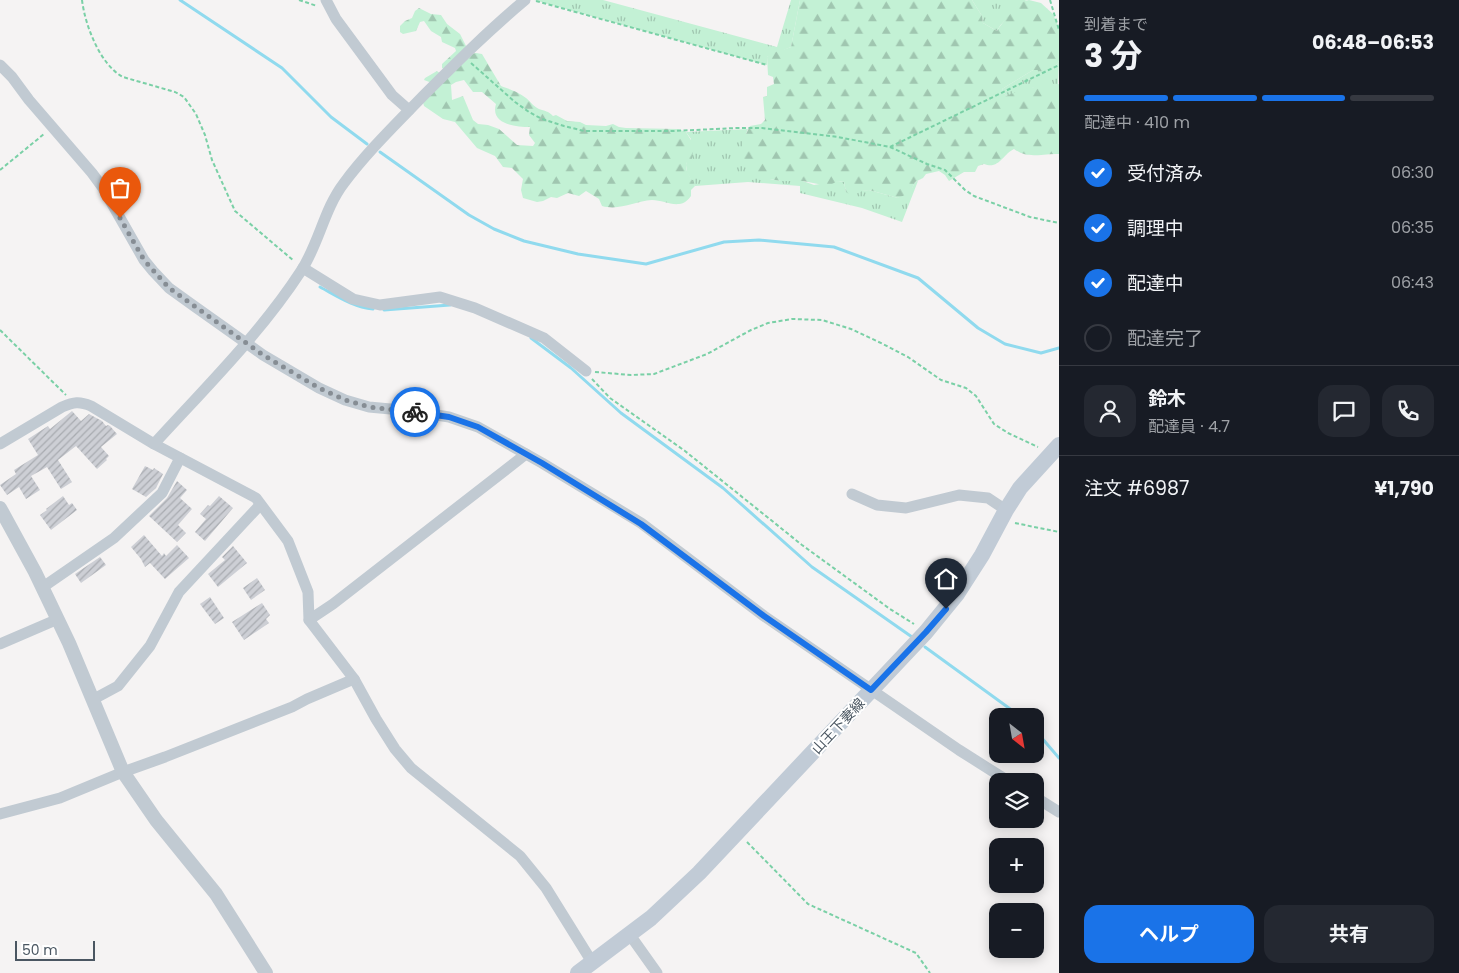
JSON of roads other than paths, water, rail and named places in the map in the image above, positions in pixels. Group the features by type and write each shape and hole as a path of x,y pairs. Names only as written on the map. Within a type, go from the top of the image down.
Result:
{"main road":[{"name":"山王下妻線","path":"578,973 630,935 671,900 737,833 926,632 957,594 1025,482 1055,449"}],"street":[{"path":"154,444 285,296 303,268 334,198 369,153 409,110 464,56 525,0"},
{"path":"328,4 392,95 409,110"},
{"path":"0,65 54,126 102,188 144,260 153,271 169,288 245,343 293,373 345,400 369,407 449,417 478,427 526,454 641,524 764,616 996,773"},
{"path":"303,268 353,299 380,305 440,297 475,308 544,338 586,371"},
{"path":"0,444 72,402 79,402 91,406 154,444 256,498 288,541 308,592 309,620 354,680 395,749 411,768 523,859 546,888 592,962"},
{"path":"309,620 526,454"},
{"path":"43,587 114,538 162,493 180,458"},
{"path":"852,494 877,505 906,508 959,495 988,498 1004,514"},
{"path":"92,700 118,686 150,646 179,592 260,505"},
{"path":"0,508 43,587 58,619 123,772 156,820 216,894 266,973"},
{"path":"0,644 58,619"},
{"path":"0,814 60,798 292,707 306,699 354,680"},
{"path":"1044,803 1059,812"},
{"path":"630,935 657,973"}],"waterway":[{"path":"180,0 282,68 331,117 367,144"},
{"path":"380,152 469,215 494,229 524,241 578,254 646,264 724,242 759,240 834,247 918,278 978,328 1005,344 1041,353 1059,348"},
{"path":"320,287 352,304 373,309"},
{"path":"384,310 450,305"},
{"path":"531,338 571,368 621,413 723,488 812,567 912,637"},
{"path":"925,647 1009,708"},
{"path":"1044,740 1059,758"}]}
